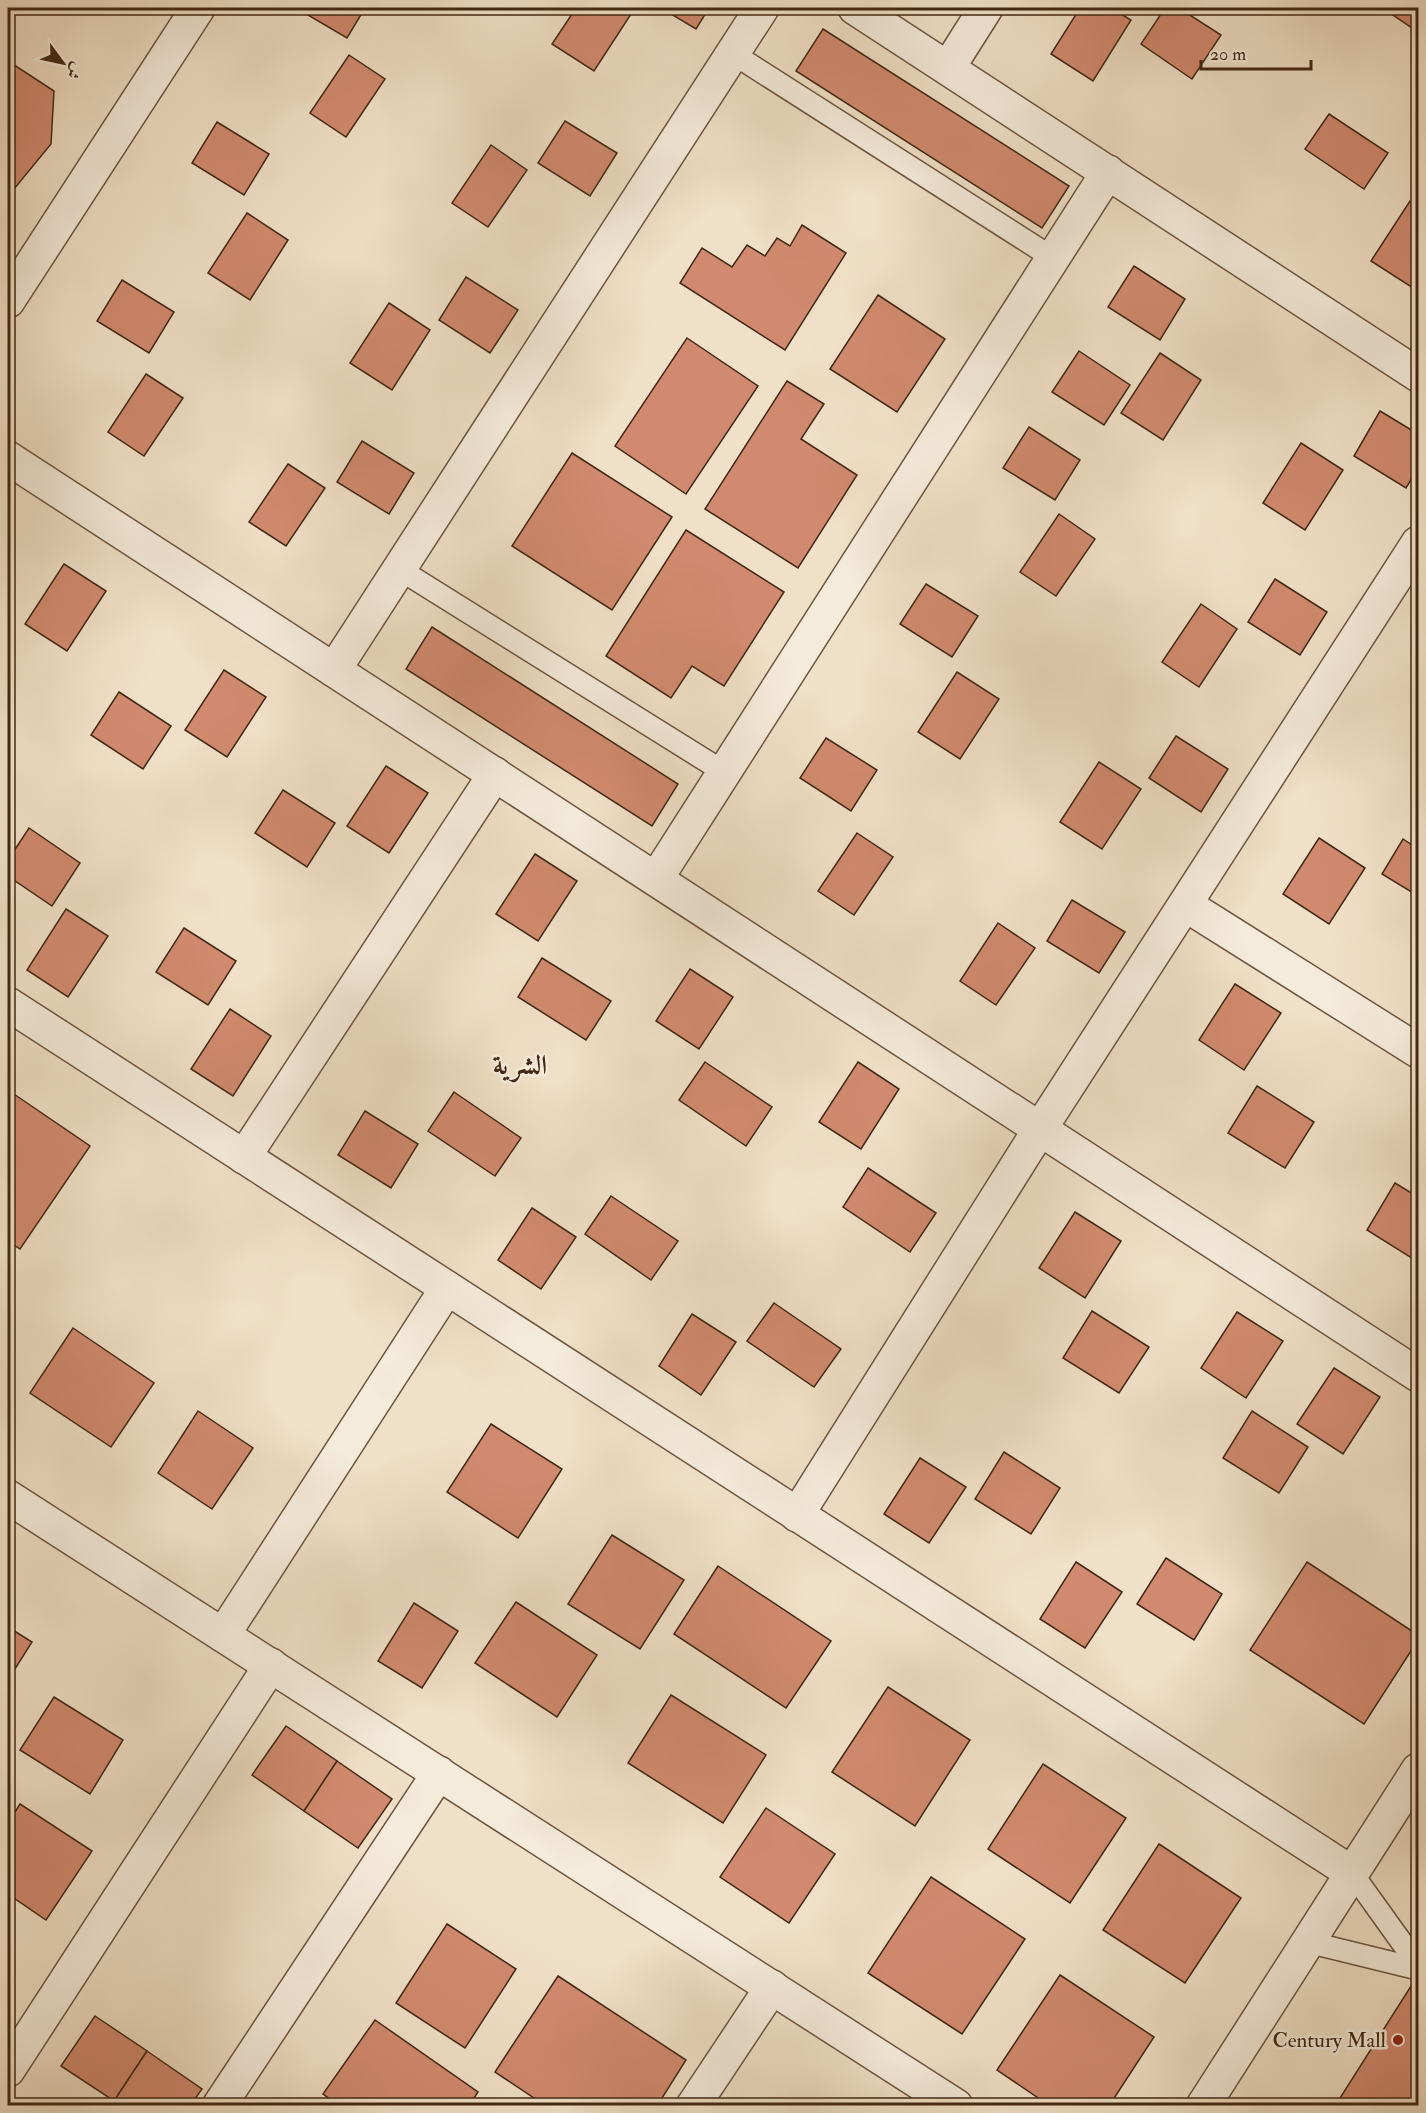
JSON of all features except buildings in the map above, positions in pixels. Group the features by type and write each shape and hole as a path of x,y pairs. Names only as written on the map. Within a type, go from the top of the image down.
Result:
{"street":[{"path":"334,670 762,8"},
{"path":"855,8 1419,375"},
{"path":"948,68 986,8"},
{"path":"8,301 185,12"},
{"path":"656,879 1108,172"},
{"path":"8,458 1419,1375"},
{"path":"797,1515 1040,1129 1419,543"},
{"path":"244,1157 495,774"},
{"path":"1186,905 1419,1051"},
{"path":"8,1004 1352,1873"},
{"path":"223,1635 447,1288"},
{"path":"8,1497 956,2106"},
{"path":"8,2070 271,1665"},
{"path":"1211,2100 1308,1942 1419,1770"},
{"path":"219,2106 439,1773"},
{"path":"693,2106 772,1987"}],"lane":[{"path":"732,53 1053,258"},
{"path":"399,569 724,772"},
{"path":"1352,1873 1419,1967"},
{"path":"1308,1942 1419,1967"}],"place":[{"name":"Century Mall","path":"1398,2040"}],"district":[{"name":"الشرية","path":"520,1065"}]}
